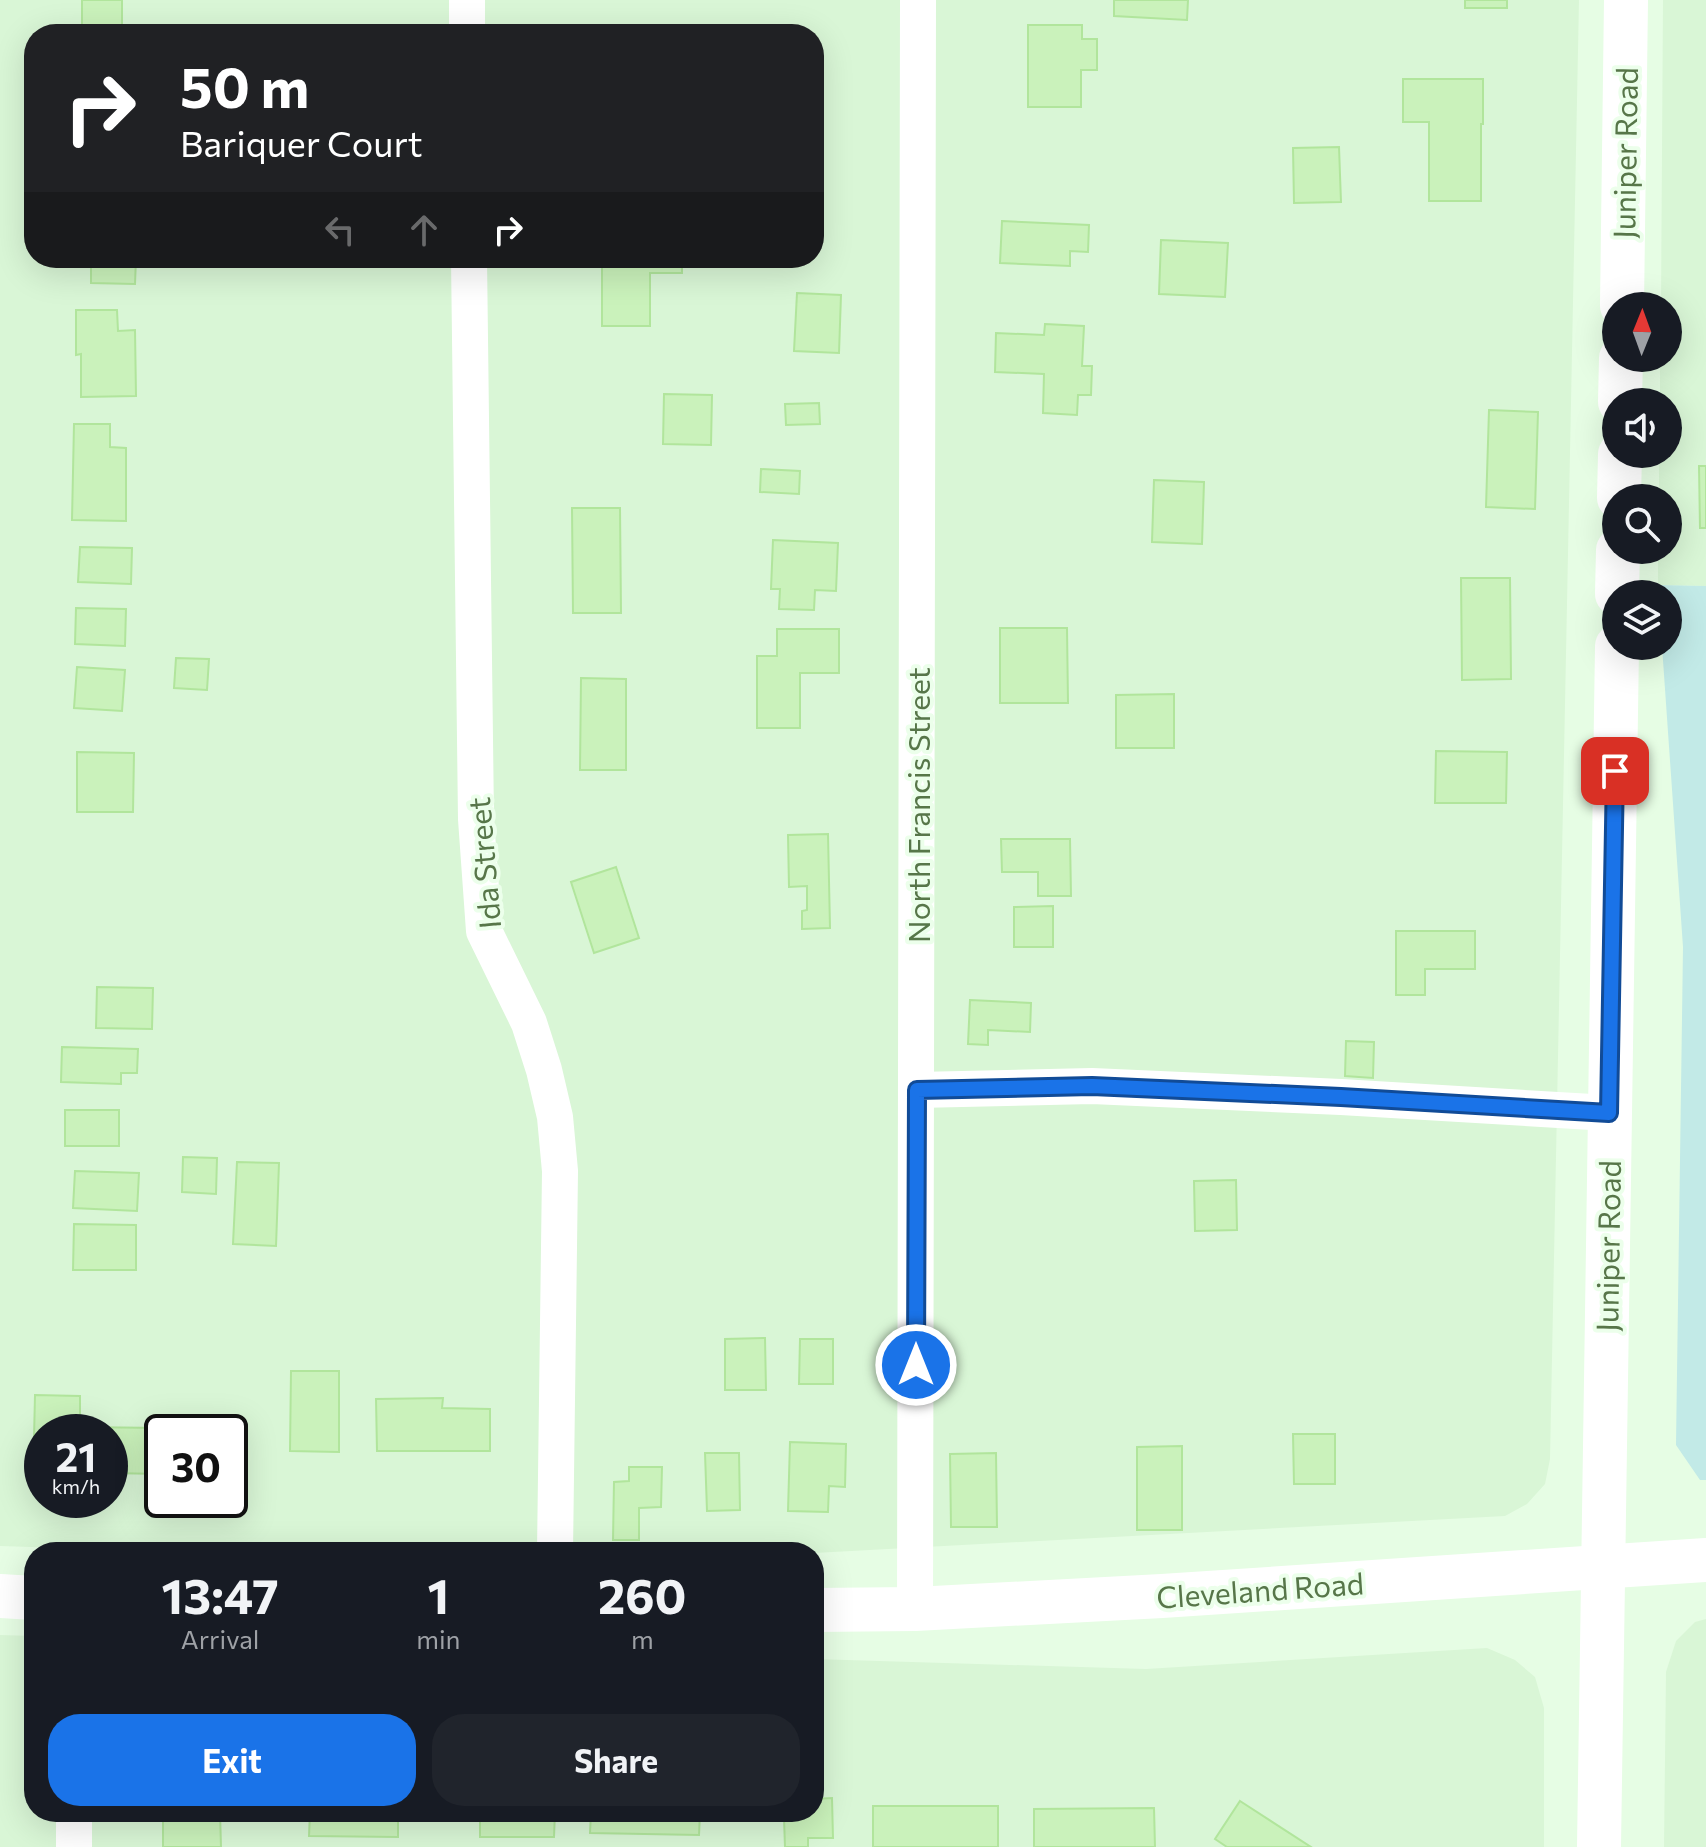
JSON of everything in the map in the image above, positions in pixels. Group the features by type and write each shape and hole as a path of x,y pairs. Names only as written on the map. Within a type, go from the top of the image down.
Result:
{"street":[{"path":"467,0 467,24"},
{"name":"North Francis Street","path":"915,1609 918,0"},
{"name":"Juniper Road","path":"1622,292 1626,0"},
{"name":"Ida Street","path":"469,268 476,819 484,931 529,1023 555,1117 560,1171 555,1542"},
{"name":"Juniper Road","path":"1599,1847 1617,660"},
{"path":"917,1090 1092,1086 1609,1113"},
{"name":"Cleveland Road","path":"824,1610 915,1609 1162,1596 1706,1560"},
{"path":"0,1596 24,1597"},
{"path":"74,1822 74,1847"}],"shaded area":[{"path":"0,0 1579,0 1550,1459 1545,1484 1527,1504 1505,1516 824,1552 824,1542 24,1542 24,1547 0,1546"},
{"path":"1663,0 1706,0 1706,586 1682,586 1682,580 1658,580 1658,564 1682,564 1682,484 1659,484 1659,468 1682,468 1682,388 1660,388 1660,372 1682,372 1682,292 1661,292"},
{"path":"1682,586 1706,586 1706,1480 1700,1480 1676,1445 1683,947 1663,660 1682,660"},
{"path":"1706,1619 1706,1847 1664,1847 1666,1672 1676,1641 1695,1622"},
{"path":"0,1635 24,1636 24,1822 824,1822 824,1659 1146,1669 1487,1648 1515,1660 1535,1677 1544,1708 1544,1847 0,1847"}],"building":[{"path":"82,0 122,0 122,24 82,24"},
{"path":"1114,0 1188,0 1187,20 1114,16"},
{"path":"1465,0 1507,0 1507,8 1465,8"},
{"path":"1028,25 1082,25 1082,39 1097,39 1097,70 1081,70 1081,107 1028,107"},
{"path":"1403,79 1483,79 1481,201 1429,201 1429,122 1403,122"},
{"path":"1339,147 1341,202 1294,203 1293,148"},
{"path":"1002,221 1089,225 1088,252 1070,251 1070,266 1000,263"},
{"path":"1161,240 1228,243 1225,297 1159,294"},
{"path":"91,268 136,268 135,284 91,283"},
{"path":"602,268 682,268 682,273 650,273 650,326 602,326"},
{"path":"797,293 841,295 839,353 794,351"},
{"path":"76,310 117,310 118,331 135,330 136,396 81,397 81,354 76,355"},
{"path":"1045,324 1084,326 1082,366 1092,366 1091,395 1078,395 1077,415 1043,413 1044,374 995,372 996,333 1044,335"},
{"path":"664,394 712,395 711,445 663,444"},
{"path":"819,403 820,424 786,425 785,404"},
{"path":"1489,410 1538,412 1535,509 1486,507"},
{"path":"74,424 110,424 110,447 126,448 126,521 72,520"},
{"path":"1699,466 1706,466 1706,528 1700,528"},
{"path":"761,469 800,471 799,494 760,492"},
{"path":"1154,480 1204,482 1202,544 1152,542"},
{"path":"572,508 620,508 621,613 573,613"},
{"path":"773,540 838,543 836,591 815,590 814,610 779,609 780,589 771,589"},
{"path":"80,547 132,548 131,584 78,582"},
{"path":"1461,578 1510,578 1511,679 1462,680"},
{"path":"76,608 126,609 125,646 75,644"},
{"path":"1000,628 1067,628 1068,703 1000,703"},
{"path":"777,629 839,629 839,673 800,673 800,728 757,728 757,656 777,656"},
{"path":"176,658 209,659 207,690 174,688"},
{"path":"77,667 125,670 122,711 74,708"},
{"path":"581,678 626,679 626,770 580,770"},
{"path":"1174,694 1174,748 1116,748 1116,695"},
{"path":"1436,751 1507,752 1506,803 1435,803"},
{"path":"77,752 134,753 133,812 77,812"},
{"path":"828,834 830,928 802,929 802,911 807,910 807,886 789,887 788,835"},
{"path":"1001,839 1070,839 1071,896 1038,896 1038,872 1002,872"},
{"path":"616,867 639,938 594,953 571,882"},
{"path":"1053,906 1053,947 1014,947 1014,907"},
{"path":"1396,931 1475,931 1475,969 1425,969 1425,995 1396,995"},
{"path":"97,987 153,988 152,1029 96,1028"},
{"path":"970,1000 1031,1003 1030,1032 988,1030 988,1045 968,1044"},
{"path":"1346,1041 1374,1042 1373,1078 1345,1076"},
{"path":"62,1047 138,1049 137,1073 121,1073 121,1084 61,1082"},
{"path":"65,1110 119,1110 119,1146 65,1146"},
{"path":"183,1157 217,1158 216,1194 182,1192"},
{"path":"237,1162 279,1163 276,1246 233,1244"},
{"path":"75,1171 139,1173 137,1211 73,1208"},
{"path":"1236,1180 1237,1230 1195,1231 1194,1181"},
{"path":"74,1224 136,1225 136,1270 73,1270"},
{"path":"765,1338 766,1390 725,1390 725,1339"},
{"path":"800,1339 833,1339 833,1384 799,1384"},
{"path":"291,1371 339,1371 339,1452 290,1451"},
{"path":"35,1395 80,1396 80,1414 35,1414"},
{"path":"443,1398 442,1408 490,1409 490,1451 377,1451 376,1399"},
{"path":"128,1428 144,1428 144,1474 128,1473"},
{"path":"1293,1434 1335,1434 1335,1484 1294,1484"},
{"path":"790,1442 846,1444 845,1487 829,1486 828,1512 788,1511"},
{"path":"1182,1446 1182,1530 1137,1530 1137,1447"},
{"path":"705,1453 739,1453 740,1510 707,1511"},
{"path":"996,1453 997,1527 951,1527 950,1454"},
{"path":"629,1467 662,1467 661,1507 639,1508 639,1540 613,1540 614,1482 629,1481"},
{"path":"824,1798 832,1798 833,1838 808,1838 808,1847 785,1847 784,1822 824,1822"},
{"path":"1240,1801 1311,1847 1227,1847 1215,1839"},
{"path":"873,1806 998,1806 998,1847 873,1847"},
{"path":"1154,1808 1155,1847 1034,1847 1034,1809"},
{"path":"163,1822 220,1822 221,1847 163,1847"},
{"path":"310,1822 398,1822 398,1837 309,1836"},
{"path":"480,1822 555,1822 554,1837 480,1837"},
{"path":"591,1822 700,1822 699,1835 590,1833"}],"route":[{"path":"916,1365 917,1090 1092,1086 1609,1113 1615,771"}]}
